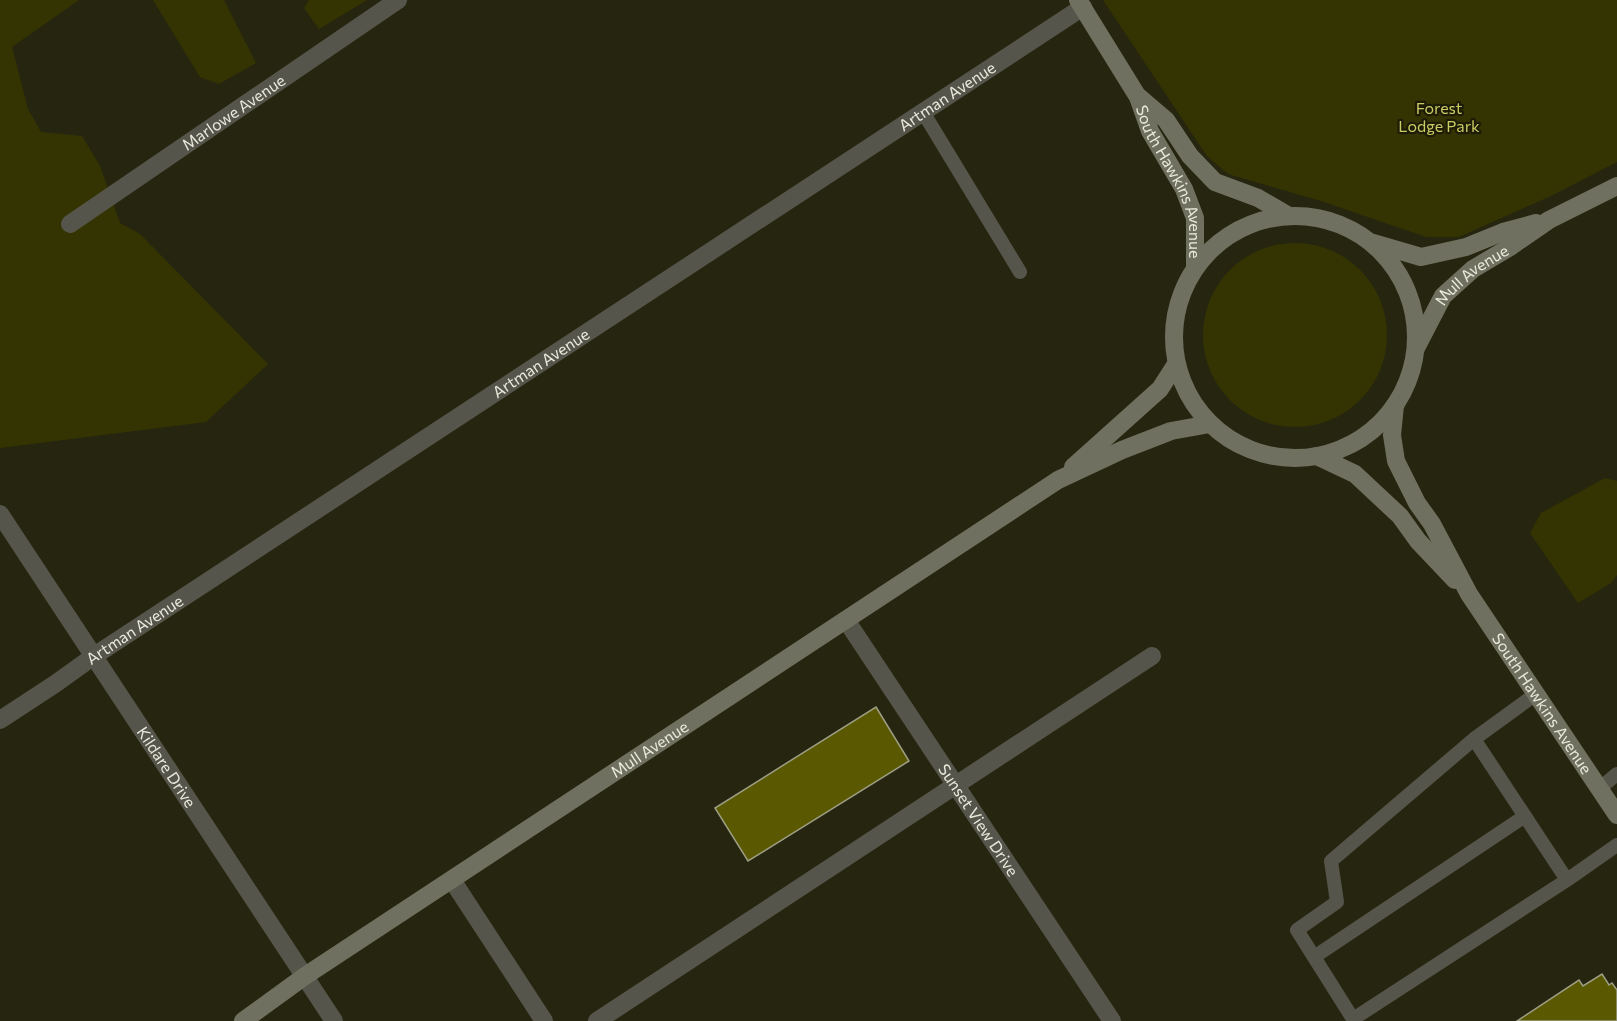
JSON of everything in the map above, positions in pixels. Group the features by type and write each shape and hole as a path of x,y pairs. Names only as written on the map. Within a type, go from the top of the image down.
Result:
{"main road":[{"name":"South Hawkins Avenue","path":"1081,3 1138,97 1150,131 1184,189 1195,218 1195,268"},
{"name":"South Hawkins Avenue","path":"1138,97 1166,120 1190,156 1215,182 1258,198 1288,216"},
{"name":"Mull Avenue","path":"1415,350 1443,296 1473,269 1549,220 1617,186"},
{"path":"1288,216 1318,218 1347,227 1372,243 1393,265 1407,291 1415,320 1415,350 1408,379 1395,405 1379,423 1361,438 1340,449 1317,456 1288,458 1260,453 1233,442 1210,424 1188,396 1176,364 1173,331 1180,298 1195,268 1213,247 1236,231 1261,220 1288,216"},
{"name":"Mull Avenue","path":"1372,243 1421,257 1466,247 1503,232 1549,220"},
{"name":"Mull Avenue","path":"243,1021 304,976 1058,480 1160,389 1176,364"},
{"name":"South Hawkins Avenue","path":"1395,405 1392,435 1396,461 1417,503 1432,524 1469,594 1617,815"},
{"name":"Mull Avenue","path":"1058,480 1122,450 1171,431 1210,424"},
{"name":"South Hawkins Avenue","path":"1317,456 1355,474 1400,516 1418,541 1469,594"}],"street":[{"name":"Marlowe Avenue","path":"70,224 398,0"},
{"name":"Artman Avenue","path":"0,720 923,111 1081,3"},
{"name":"Kildare Drive","path":"0,514 334,1021"},
{"name":"Sunset View Drive","path":"846,620 1112,1021"},
{"path":"597,1021 1152,656"},
{"path":"452,880 544,1021"}],"lane":[{"path":"923,111 1020,272"},
{"path":"1536,694 1474,740 1330,861 1337,902 1297,930 1353,1018 1567,880 1617,845"},
{"path":"1474,740 1567,880"},
{"path":"1599,789 1617,774"},
{"path":"1314,957 1525,816"}],"green space":[{"path":"0,0 79,0 12,47 28,109 41,132 82,136 100,166 120,223 140,234 268,364 206,422 0,448"},
{"path":"153,0 224,0 256,63 219,84 200,77"},
{"path":"309,0 367,0 319,29 304,8"},
{"name":"Forest Lodge Park","path":"1103,0 1617,0 1617,162 1553,195 1459,237 1426,237 1324,202 1228,174 1207,156"},
{"path":"1295,243 1313,244 1330,250 1346,258 1360,270 1372,284 1380,300 1386,317 1386,353 1380,370 1372,386 1360,400 1346,412 1330,420 1313,426 1295,427 1277,426 1260,420 1244,412 1230,400 1218,386 1210,370 1204,353 1203,335 1204,317 1210,300 1218,284 1230,270 1244,258 1260,250 1277,244"},
{"path":"1605,478 1617,481 1617,575 1611,583 1578,603 1530,533 1541,513"}],"building":[{"path":"876,707 909,761 748,861 715,808"},
{"path":"1602,974 1609,985 1612,983 1617,990 1617,1021 1517,1021 1579,980 1583,986"}]}
